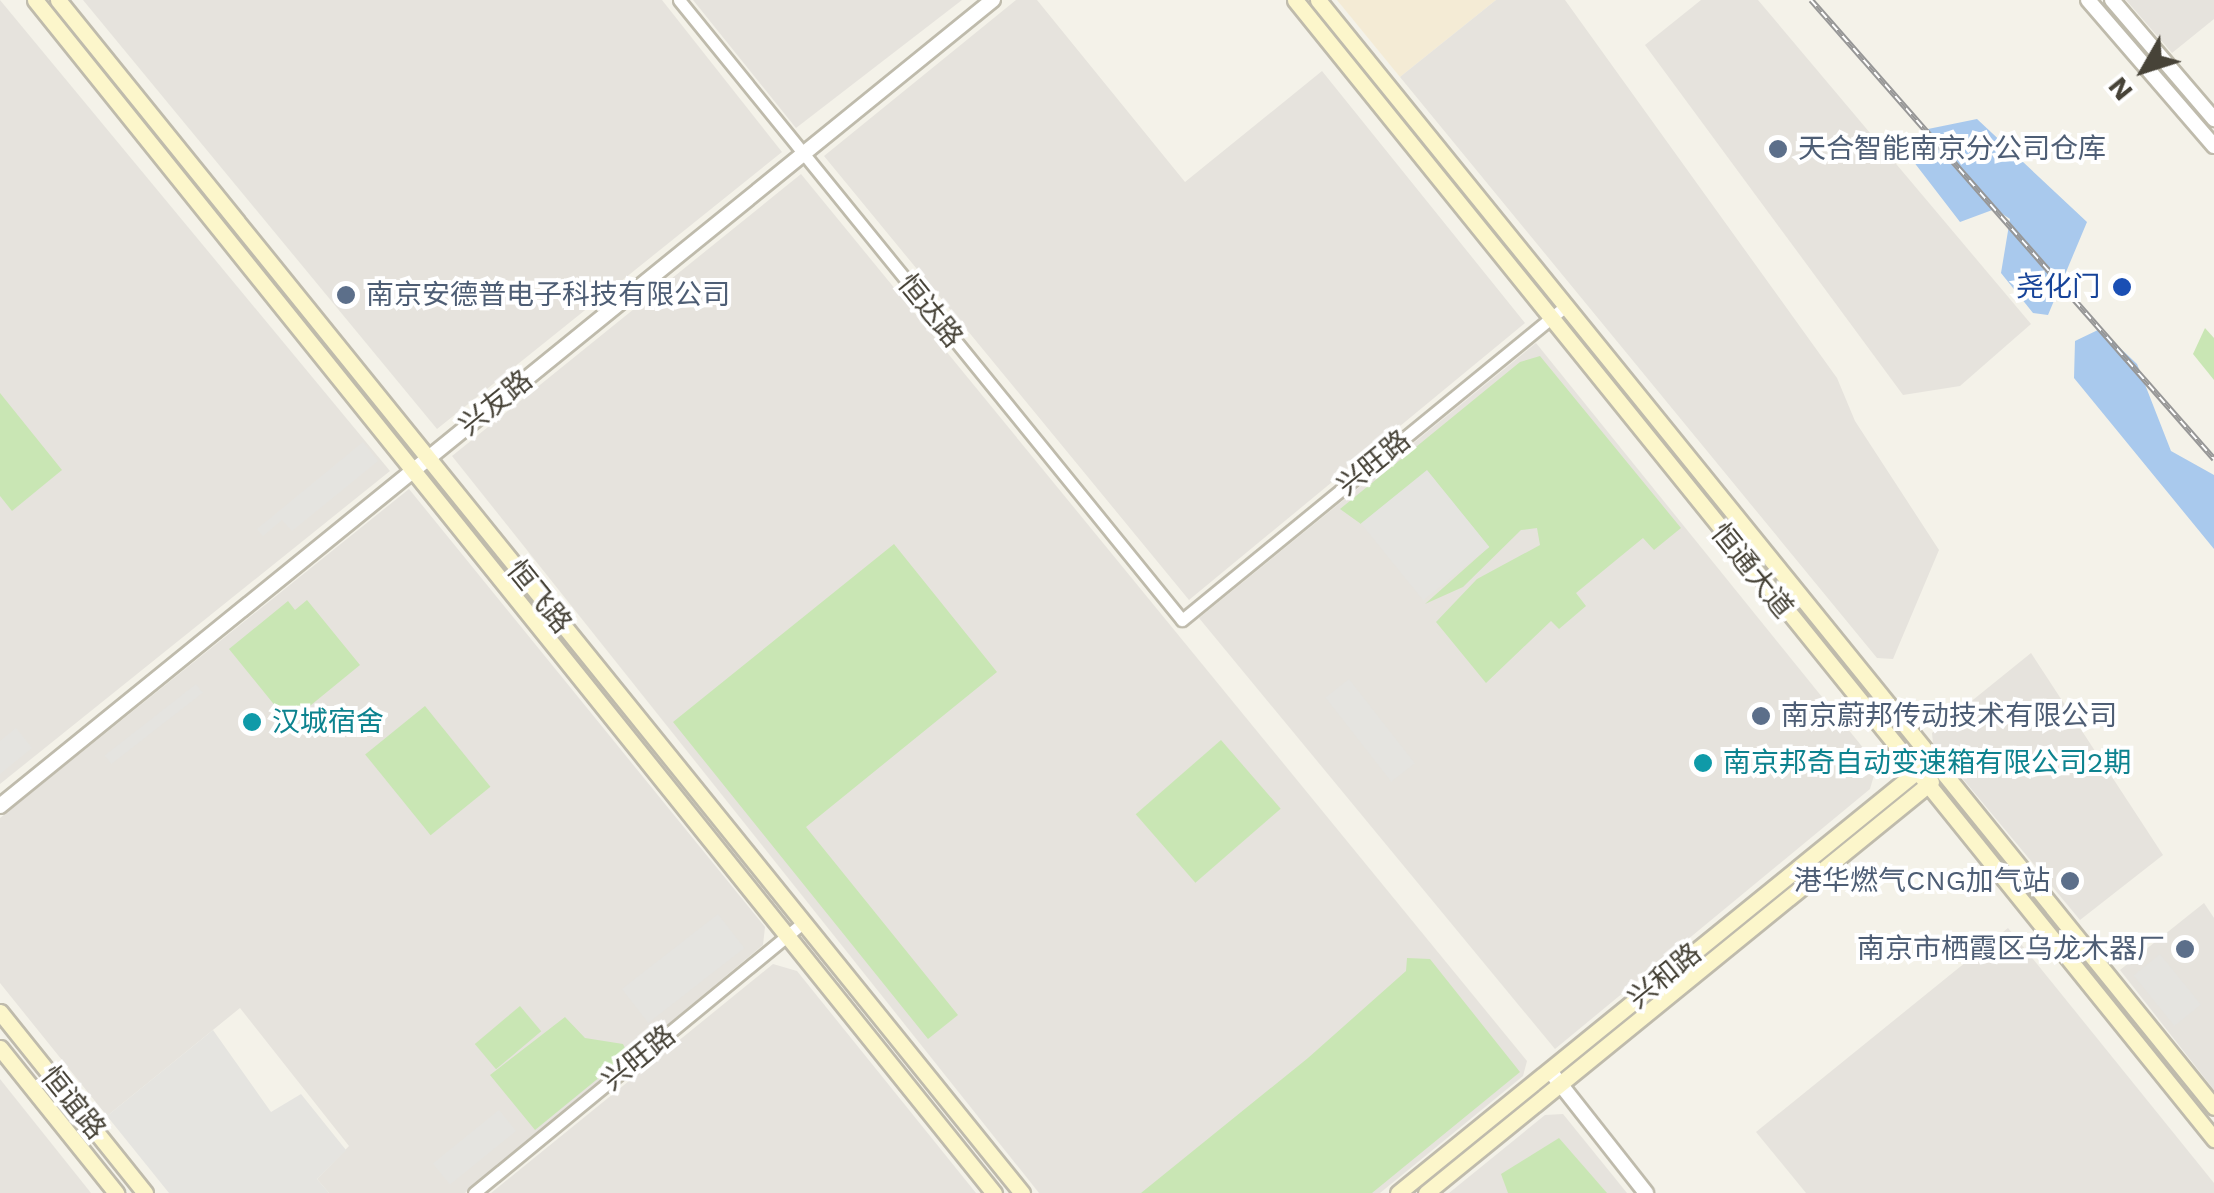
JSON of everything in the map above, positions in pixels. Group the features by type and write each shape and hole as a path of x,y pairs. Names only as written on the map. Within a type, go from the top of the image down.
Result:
{"main road":[{"name":"恒飞路","path":"35,0 994,1193"},
{"name":"恒飞路","path":"58,0 1022,1193"},
{"name":"恒通大道","path":"1295,0 2214,1139"},
{"name":"恒通大道","path":"1318,0 2214,1107"},
{"name":"兴和路","path":"1398,1193 1932,760"},
{"name":"兴和路","path":"1426,1193 1942,773"},
{"name":"恒谊路","path":"0,1012 145,1193"},
{"name":"恒谊路","path":"0,1048 116,1193"}],"street":[{"name":"恒达路","path":"680,0 1182,620"},
{"name":"兴友路","path":"0,806 993,0"},
{"path":"2088,0 2214,146"},
{"path":"2112,0 2214,118"},
{"name":"兴旺路","path":"1182,620 1565,306"},
{"name":"兴旺路","path":"474,1193 803,923"},
{"path":"1550,1070 1646,1193"}],"shaded area":[{"path":"0,0 390,471 0,784"},
{"path":"83,0 662,0 782,152 437,429"},
{"path":"693,0 962,0 796,128"},
{"path":"1016,0 1037,0 1185,182 1322,71 1525,323 1189,600 824,156"},
{"path":"1337,0 1496,0 1400,77"},
{"path":"1496,0 1565,0 1837,378 1855,421 1939,550 1893,659 1877,658 1400,77"},
{"path":"1701,0 1758,0 2031,324 1960,386 1903,395 1645,45"},
{"path":"2126,0 2214,0 2214,19 2172,53"},
{"path":"801,174 1527,1061 1523,1076 1380,1193 1039,1193 452,456"},
{"path":"1536,343 1877,765 1870,789 1555,1049 1199,618"},
{"path":"363,442 378,461 292,531 282,520 263,536 257,529"},
{"path":"1427,470 1489,547 1423,600 1361,523"},
{"path":"409,489 765,927 763,945 465,1193 329,1193 317,1179 349,1146 240,1008 107,1116 0,983 0,818"},
{"path":"2031,653 2163,855 2080,920 1933,743 1932,733"},
{"path":"1349,679 1415,763 1391,782 1325,697"},
{"path":"196,684 203,693 111,764 105,755"},
{"path":"16,728 32,748 0,774 0,741"},
{"path":"2204,903 2214,918 2214,1090 2120,970"},
{"path":"718,914 744,948 648,1023 622,989"},
{"path":"2008,928 2214,1183 2214,1193 1806,1193 1756,1132"},
{"path":"2160,954 2201,1005 2174,1026 2134,975"},
{"path":"773,964 797,971 976,1193 491,1193"},
{"path":"213,1030 271,1112 301,1094 346,1150 317,1179 329,1193 169,1193 107,1116"},
{"path":"0,1079 91,1193 0,1193"},
{"path":"499,1110 516,1131 450,1184 433,1163"},
{"path":"1563,1114 1627,1193 1449,1193 1545,1115"}],"green space":[{"path":"2205,328 2214,338 2214,380 2193,354"},
{"path":"1540,356 1681,528 1654,550 1643,538 1576,593 1586,606 1559,629 1551,621 1486,683 1436,622 1477,579 1540,545 1537,528 1521,530 1463,587 1425,604 1489,547 1427,471 1361,524 1340,509 1520,362"},
{"path":"0,393 62,470 12,511 0,496"},
{"path":"894,544 997,672 806,827 958,1015 928,1039 673,722"},
{"path":"307,600 360,665 289,723 229,649 288,601 295,610"},
{"path":"425,706 490,787 431,835 365,754"},
{"path":"1221,740 1281,809 1195,883 1136,814"},
{"path":"1407,958 1430,959 1520,1072 1372,1193 1141,1193 1308,1058 1406,971"},
{"path":"520,1006 541,1031 496,1069 475,1044"},
{"path":"565,1017 585,1038 623,1044 628,1054 535,1130 490,1075"},
{"path":"1559,1138 1607,1193 1508,1193 1501,1174"}],"water":[{"path":"1977,119 2087,222 2048,315 2033,313 2001,273 2010,219 1995,209 1960,222 1910,157 1928,129"},
{"path":"2100,329 2137,364 2171,451 2214,475 2214,549 2074,378 2075,341"}],"railway":[{"path":"1811,0 2214,459"}],"place":[{"name":"天合智能南京分公司仓库","path":"1778,149"},
{"name":"尧化门","path":"2122,287"},
{"name":"南京安德普电子科技有限公司","path":"346,295"},
{"name":"南京蔚邦传动技术有限公司","path":"1761,716"},
{"name":"汉城宿舍","path":"252,722"},
{"name":"南京邦奇自动变速箱有限公司2期","path":"1703,763"},
{"name":"港华燃气CNG加气站","path":"2070,881"},
{"name":"南京市栖霞区乌龙木器厂","path":"2185,949"}]}
